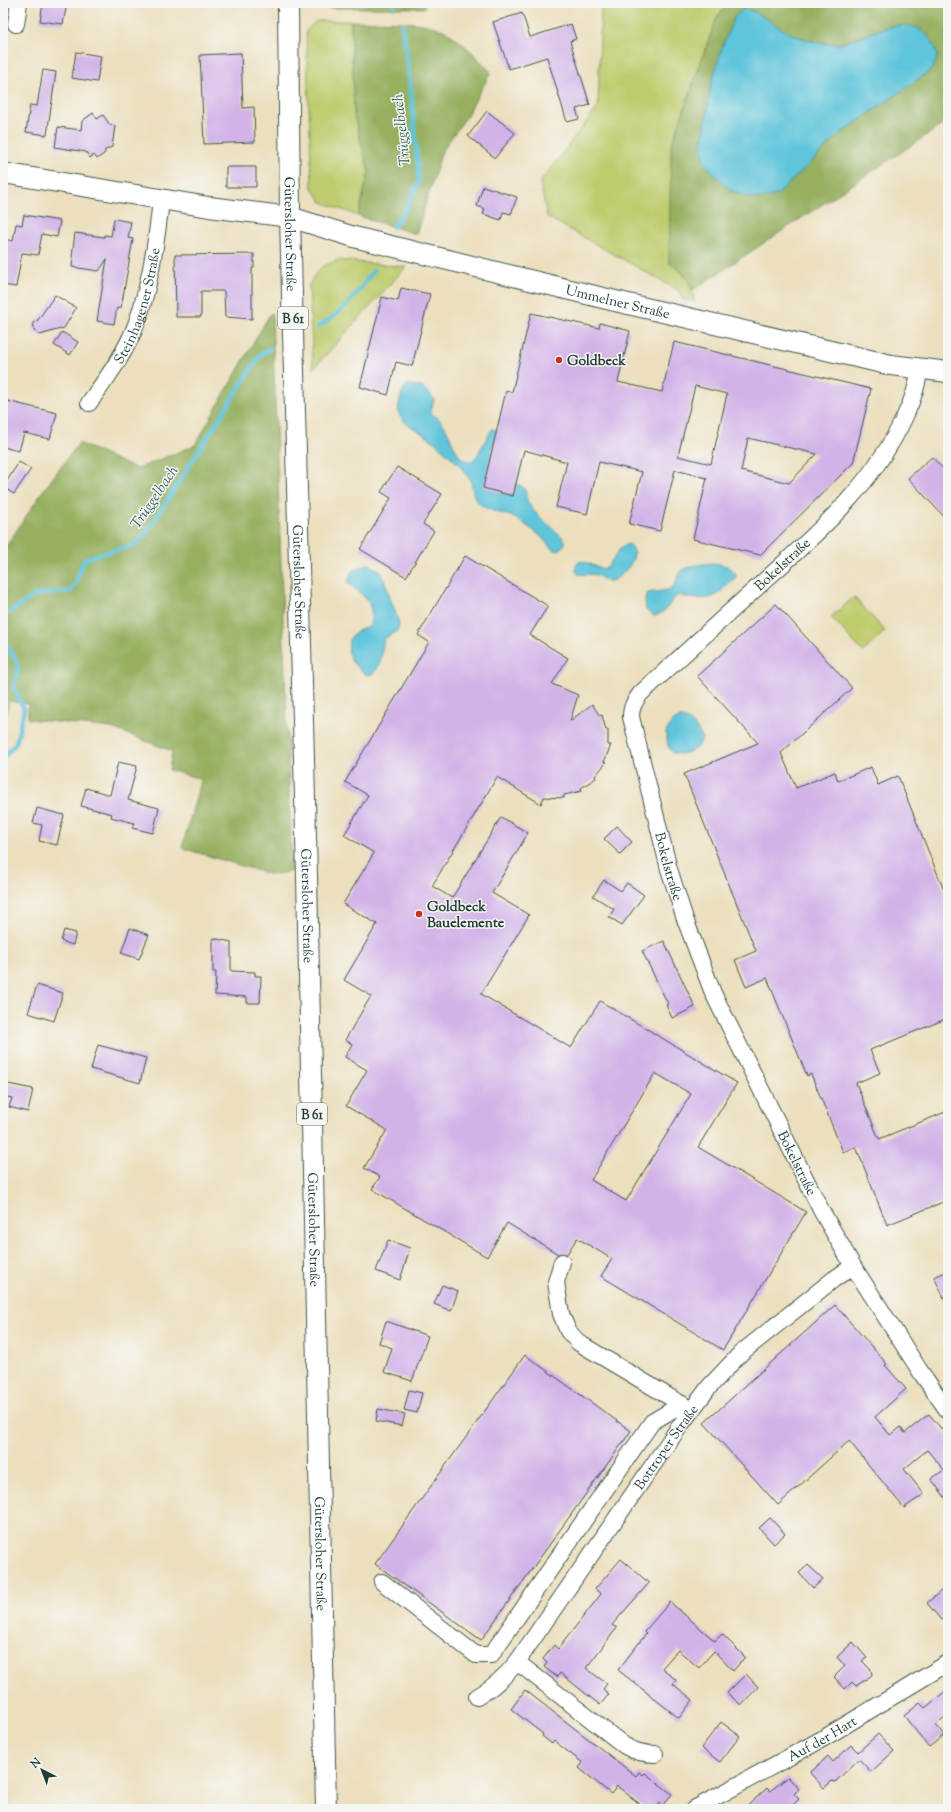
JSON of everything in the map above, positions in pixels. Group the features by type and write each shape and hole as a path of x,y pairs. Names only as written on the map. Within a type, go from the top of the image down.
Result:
{"main road":[{"name":"Gütersloher Straße","path":"288,3 290,217 307,876 326,1809"},
{"path":"3,173 161,200 290,217"},
{"name":"Ummelner Straße","path":"290,217 354,237 446,261 891,365 919,370 948,372"}],"street":[{"path":"16,24 19,3"},
{"name":"Steinhagener Straße","path":"90,403 114,366 137,322 149,275 161,200"},
{"name":"Bokelstraße","path":"919,370 912,401 900,426 884,455 844,506 772,574 641,693 634,701 631,709 632,721 669,869 700,960 713,993 821,1210 853,1266 922,1374 948,1411"},
{"path":"562,1262 556,1282 561,1314 568,1331 579,1343 686,1407"},
{"name":"Bottroper Straße","path":"476,1697 504,1679 518,1662 686,1407 709,1387 741,1353 834,1279 853,1266"},
{"path":"382,1582 476,1655 491,1655 652,1422 686,1407"},
{"path":"518,1662 625,1746 635,1752 655,1754"},
{"name":"Auf der Hart","path":"694,1809 824,1738 948,1663"}],"green space":[{"path":"313,3 424,3 424,8 319,8"},
{"path":"601,3 729,3 717,17 671,146 679,270 690,284 695,302 682,299 681,293 676,289 547,217 540,182 598,107"},
{"path":"728,3 948,3 948,121 693,290 683,273 669,263 671,146 717,17","holes":["751,10 787,33 812,41 837,44 885,28 936,61 930,71 840,134 777,195 702,145 711,85 721,50 734,18"]},
{"path":"316,21 351,21 354,115 369,172 358,216 322,202 312,188 306,31"},
{"path":"351,21 400,22 436,27 452,35 470,50 491,72 466,117 442,151 416,234 358,216 369,172 354,115"},
{"path":"338,260 406,267 313,369 309,286 314,276 320,269"},
{"path":"272,313 292,871 272,875 182,848 201,779 169,770 172,751 112,728 28,719 28,704 3,700 3,551 43,491 79,443 137,469 195,445 270,314"},
{"path":"854,597 885,631 863,652 831,617"},
{"path":"3,700 9,701 3,733"}],"water":[{"path":"743,9 760,15 795,35 815,42 829,44 839,44 889,27 902,25 914,27 924,33 933,44 937,58 930,71 840,134 777,195 760,199 745,196 730,190 704,163 702,145 711,85 721,50 734,18"},
{"path":"408,384 424,388 434,399 430,414 438,418 444,426 461,458 467,461 475,459 492,429 497,430 483,488 513,496 516,484 523,487 525,489 529,504 541,519 565,540 565,544 558,551 515,518 481,505 474,496 467,474 458,464 432,440 401,418 399,414 399,402 404,389"},
{"path":"629,544 633,549 633,560 620,576 611,581 605,580 597,575 578,574 575,569 577,563 582,561 603,569 607,567 621,548"},
{"path":"715,563 727,566 736,574 736,577 718,594 704,599 678,595 663,612 659,614 654,616 646,610 646,594 668,590 674,585 681,572 688,567"},
{"path":"369,564 381,571 399,623 397,632 384,638 379,666 372,674 367,675 351,660 349,639 358,631 370,625 371,611 367,600 348,583 351,572"},
{"path":"679,718 687,719 694,724 702,739 694,749 682,754 673,753 668,746 666,732 673,721"}],"building":[{"path":"43,3 67,3 63,24 40,21"},
{"path":"522,13 530,37 571,24 576,39 570,41 590,105 576,109 579,119 567,122 547,57 509,69 493,22"},
{"path":"76,52 101,56 97,82 72,78"},
{"path":"241,53 243,108 254,107 255,142 204,144 200,55"},
{"path":"43,70 56,72 47,135 26,132 30,105 37,106"},
{"path":"487,111 515,133 495,158 468,136"},
{"path":"93,113 97,119 103,115 110,125 115,126 112,147 105,150 105,153 97,159 94,155 90,158 86,152 55,147 58,127 81,130 82,121"},
{"path":"226,167 256,167 256,187 226,187"},
{"path":"483,186 517,197 511,214 503,212 501,220 483,214 485,209 477,206"},
{"path":"24,215 60,221 57,237 42,234 38,255 22,253 16,287 3,285 3,239 13,241 16,224 22,225"},
{"path":"114,219 131,222 128,238 133,239 121,308 117,308 114,324 97,321 107,259 99,271 72,267 72,257 75,233 104,237 104,235 111,236"},
{"path":"254,254 254,268 252,268 252,319 225,317 224,291 201,291 201,317 176,317 175,255"},
{"path":"401,288 430,294 412,366 396,362 388,395 360,387 382,297 398,301"},
{"path":"55,295 76,308 64,328 40,335 35,332 33,323 38,320"},
{"path":"531,313 599,328 600,323 630,331 618,382 662,392 674,342 871,389 853,463 760,555 693,539 707,478 675,470 660,531 629,524 642,472 599,462 587,514 556,507 567,462 524,450 513,496 483,488 506,391 512,392","holes":["695,386 727,394 711,464 678,456","748,438 782,446 817,454 789,483 741,471"]},
{"path":"62,332 78,342 70,355 54,345"},
{"path":"3,400 57,413 50,439 24,433 19,451 3,447"},
{"path":"932,457 948,474 948,521 908,478"},
{"path":"19,462 31,469 14,494 3,487"},
{"path":"397,467 442,494 423,524 434,531 406,577 360,549 391,498 381,492"},
{"name":"Goldbeck Bauelemente","path":"465,556 548,606 530,635 568,658 552,684 578,695 570,721 592,704 600,716 602,715 606,730 608,729 608,745 611,745 604,762 606,763 595,776 596,778 581,788 582,791 564,795 564,798 544,797 541,804 497,777 432,886 452,898 501,817 528,833 492,893 529,915 481,994 571,1048 600,1001 737,1083 698,1147 806,1212 723,1350 601,1276 612,1259 577,1238 567,1254 558,1254 507,1223 487,1257 372,1189 380,1177 364,1168 387,1130 346,1106 367,1070 345,1057 352,1044 345,1040 371,996 344,980 377,924 343,904 374,853 344,835 368,795 345,782 429,642 418,635","holes":["655,1073 691,1094 626,1201 591,1180"]},
{"path":"776,604 852,688 781,753 796,788 835,772 838,781 871,767 878,785 898,776 948,900 948,1018 870,1050 880,1073 856,1083 879,1139 948,1111 948,1200 887,1225 856,1147 843,1152 811,1074 807,1076 767,978 746,987 735,960 756,951 684,774 758,743 697,676"},
{"path":"118,762 137,766 128,800 159,808 153,833 132,828 134,823 111,817 112,814 81,806 86,788 110,795"},
{"path":"37,808 64,815 57,845 39,841 42,825 33,823"},
{"path":"617,826 632,842 620,854 604,839"},
{"path":"604,880 621,891 627,883 644,895 622,925 609,917 614,909 593,896"},
{"path":"130,928 149,935 139,959 121,953"},
{"path":"64,930 76,933 73,945 61,941"},
{"path":"213,938 231,942 231,971 255,972 255,976 261,976 260,1003 247,1003 247,997 215,995 216,972 213,972"},
{"path":"664,941 695,1007 672,1018 666,1005 668,1004 642,951"},
{"path":"37,985 63,993 54,1021 28,1013"},
{"path":"98,1045 146,1058 140,1083 91,1069"},
{"path":"3,1083 33,1089 28,1112 9,1107 12,1098 3,1096"},
{"path":"388,1240 410,1248 400,1280 376,1271"},
{"path":"948,1271 948,1306 934,1277"},
{"path":"442,1285 458,1291 451,1311 434,1304"},
{"path":"835,1305 887,1364 885,1365 906,1389 875,1417 890,1435 900,1427 905,1433 929,1414 948,1437 948,1501 931,1479 944,1470 927,1450 904,1469 924,1494 904,1508 849,1441 778,1505 704,1423"},
{"path":"386,1321 428,1336 412,1381 384,1372 392,1348 379,1343"},
{"path":"525,1355 631,1431 481,1640 375,1564"},
{"path":"409,1390 422,1393 417,1413 404,1410"},
{"path":"378,1409 405,1414 402,1426 376,1421"},
{"path":"770,1518 785,1534 774,1544 759,1528"},
{"path":"621,1559 649,1583 612,1625 617,1628 586,1668 607,1684 603,1689 609,1694 600,1705 560,1673 557,1677 544,1667 547,1663 543,1659 554,1645 558,1649 601,1594 595,1589"},
{"path":"808,1565 823,1579 813,1588 799,1573"},
{"path":"948,1585 948,1614 941,1620 927,1603"},
{"path":"670,1602 715,1641 722,1634 745,1657 733,1671 714,1651 699,1668 678,1650 662,1668 676,1680 673,1684 693,1700 679,1718 618,1670 646,1634 644,1632"},
{"path":"853,1642 867,1658 862,1661 871,1670 872,1675 856,1686 852,1682 845,1689 834,1677 845,1666 837,1657"},
{"path":"746,1674 758,1687 741,1705 727,1693"},
{"path":"948,1689 948,1714 936,1725 944,1735 929,1747 904,1716 920,1703 925,1708"},
{"path":"525,1690 636,1776 639,1772 643,1775 645,1773 672,1794 663,1805 660,1803 656,1809 646,1809 617,1786 611,1794 579,1768 583,1763 554,1741 552,1744 542,1736 543,1734 511,1709"},
{"path":"721,1722 740,1736 720,1762 701,1748"},
{"path":"878,1734 894,1751 871,1772 859,1759 835,1782 832,1781 824,1788 810,1773 828,1756 833,1762 851,1745 858,1752"},
{"path":"788,1777 799,1789 794,1794 799,1799 789,1809 744,1809 767,1788 770,1791"}],"waterway":[{"name":"Trüggelbach","path":"393,227 405,210 419,181 411,90 402,24"},
{"name":"Trüggelbach","path":"318,327 343,309 374,270"},
{"name":"Trüggelbach","path":"3,619 5,615 35,595 71,591 76,583 81,566 86,558 135,545 145,535 260,355 270,349"},
{"name":"Trüggelbach","path":"3,640 17,662 18,667 13,687 24,709 16,743 3,758"}],"place":[{"name":"Goldbeck","path":"559,360"},
{"name":"Goldbeck Bauelemente","path":"419,914"}]}
